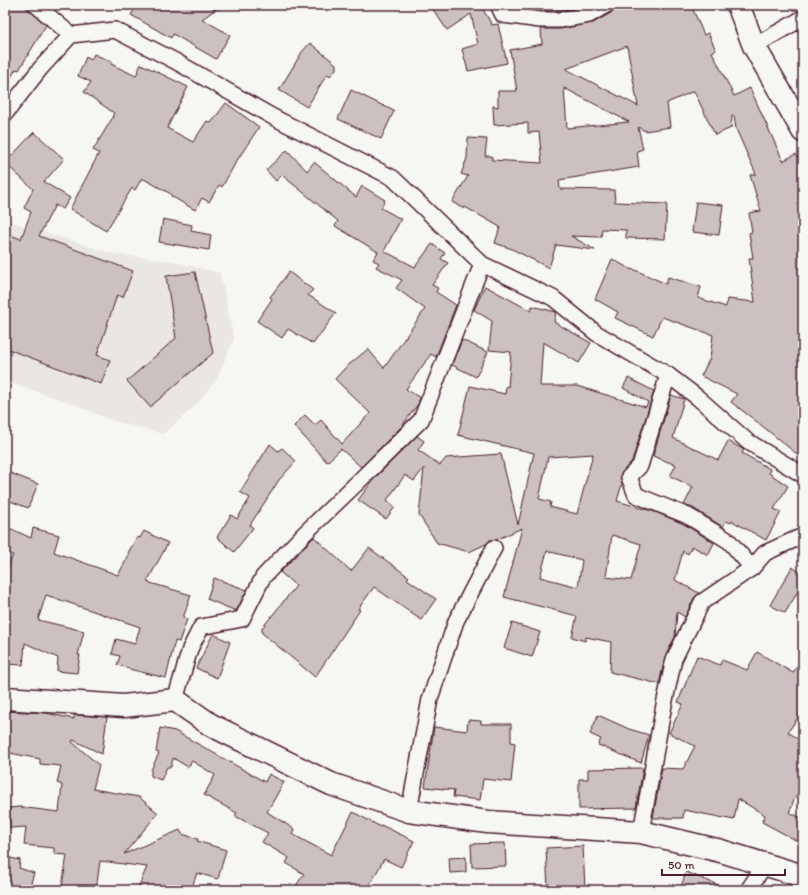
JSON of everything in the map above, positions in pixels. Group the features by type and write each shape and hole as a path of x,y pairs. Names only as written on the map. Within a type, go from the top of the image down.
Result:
{"main road":[{"path":"738,5 754,46 803,131"},
{"path":"5,698 124,706 175,700 211,725 331,784 409,811 488,822 641,832 721,851 803,876"}],"street":[{"path":"36,5 71,35"},
{"path":"498,5 503,15 560,20 589,15 606,5"},
{"path":"754,46 803,18"},
{"path":"5,114 40,69 71,35 116,30 175,61 273,117 393,178 482,264 553,298 596,333 668,375 697,397 747,441 803,475"},
{"path":"175,700 190,649 201,627 242,619 263,577 304,534 420,420 482,264"},
{"path":"668,375 640,466 629,477 636,495 688,516 729,541 752,568"},
{"path":"641,832 664,705 674,659 702,602 752,568 765,553 803,537"},
{"path":"409,811 432,692 456,621 494,548"},
{"path":"748,890 765,865"}],"shaded area":[{"path":"5,220 113,254 171,261 220,273 234,339 216,380 195,406 163,434 111,420 68,402 5,381"}],"building":[{"path":"5,5 23,5 46,25 19,70 16,69 5,87"},
{"path":"137,5 222,5 202,19 230,35 216,59 173,34 171,38 131,15"},
{"path":"430,5 483,5 481,6 492,25 498,24 507,63 468,71 462,49 478,44 471,14 447,30"},
{"path":"543,5 588,5 559,11 545,11"},
{"path":"615,5 691,5 704,35 708,33 716,50 712,52 734,96 750,88 783,161 796,154 803,168 803,459 731,402 737,394 701,376 710,358 713,335 662,317 653,336 615,318 618,312 595,299 612,259 632,270 633,269 666,284 668,277 701,287 698,298 726,307 727,299 755,302 749,258 753,258 749,233 752,232 749,213 761,211 750,175 756,174 736,129 734,116 732,116 731,128 715,135 694,91 667,103 670,127 645,131 638,127 643,149 637,151 639,167 559,180 560,189 614,190 615,202 667,204 665,239 626,238 626,230 602,229 601,237 571,236 595,250 556,245 549,268 512,249 495,243 500,227 465,207 464,209 452,202 468,176 461,174 467,158 468,138 487,139 485,156 492,156 492,160 542,163 539,132 528,133 528,123 494,125 493,106 498,107 498,91 517,91 510,50 542,44 541,29 561,29 593,23 611,13","holes":["627,46 638,106 566,69","564,88 629,122 567,128"]},
{"path":"310,43 336,64 336,69 330,76 327,74 307,107 279,90 302,52"},
{"path":"94,54 112,62 111,64 136,76 141,64 188,87 167,128 193,142 207,121 211,123 226,103 259,127 236,162 222,187 219,185 209,202 202,198 195,210 171,196 171,194 142,178 135,190 132,188 106,231 70,209 99,153 93,150 114,113 84,92 91,82 78,76 86,57 91,60"},
{"path":"351,90 394,111 381,139 338,119"},
{"path":"34,132 64,159 44,182 70,198 63,209 55,205 39,236 133,271 123,297 117,295 97,355 110,360 101,384 5,348 5,233 21,239 31,212 24,208 33,189 5,163"},
{"path":"287,150 307,171 314,162 356,197 362,186 385,200 381,208 401,219 384,251 415,267 432,244 445,253 441,259 448,263 432,285 438,288 436,292 456,305 436,357 431,354 406,389 420,398 418,404 402,426 361,467 341,449 327,462 294,426 305,415 315,425 321,420 342,444 370,413 335,379 345,368 368,349 384,368 425,309 396,288 402,280 376,267 379,263 373,260 378,252 335,226 338,221 282,175 276,181 266,170"},
{"path":"696,202 723,205 719,235 692,232"},
{"path":"163,219 192,225 191,231 211,235 209,250 159,242"},
{"path":"195,272 213,353 150,407 127,381 176,338 166,276"},
{"path":"289,272 313,290 308,295 336,313 313,344 288,329 282,338 257,321 272,299 270,297"},
{"path":"485,286 531,311 532,306 556,312 554,322 591,343 579,363 543,342 540,386 577,386 646,407 648,402 623,388 628,378 654,391 632,461 620,475 622,484 617,501 655,512 684,524 714,543 708,555 692,546 688,554 683,551 675,580 699,593 694,598 685,617 677,612 675,637 665,657 659,684 610,672 611,642 586,637 585,641 572,637 577,616 504,597 522,528 496,540 490,540 486,544 469,552 437,543 419,515 424,468 414,481 405,475 387,500 395,507 386,519 358,500 374,479 417,436 424,441 418,450 440,465 446,458 501,454 518,525 534,453 458,435 470,386 505,394 506,386 508,387 511,352 489,350 492,321 474,310","holes":["593,454 577,514 550,507 551,502 539,499 548,457","612,535 641,544 631,580 606,577","547,551 582,560 578,587 540,577"]},
{"path":"462,340 488,352 476,377 452,365"},
{"path":"671,395 684,399 673,438 718,460 728,441 744,450 742,453 770,469 769,473 788,486 774,509 781,512 766,540 732,521 731,523 726,521 723,527 693,508 684,505 693,487 670,476 676,465 653,456"},
{"path":"270,444 278,451 282,448 296,461 279,480 250,525 253,528 234,552 217,537 231,515 237,519 250,498 240,492"},
{"path":"5,471 38,484 28,508 5,499"},
{"path":"5,526 31,538 33,528 59,535 54,552 118,575 137,537 140,538 144,531 168,543 147,582 191,595 183,618 187,619 179,642 175,641 166,678 117,665 120,656 112,654 116,639 135,644 140,627 46,595 38,620 84,631 78,655 80,655 77,673 57,671 58,658 25,643 23,665 5,664 5,574 13,555 5,551"},
{"path":"314,537 351,571 369,548 409,577 407,579 436,599 421,620 374,587 358,609 360,610 315,677 262,633 262,628 296,586 280,572"},
{"path":"792,567 803,574 803,583 785,613 770,605"},
{"path":"214,578 247,590 236,611 207,599"},
{"path":"512,623 540,632 532,657 504,648"},
{"path":"213,634 230,642 217,678 196,668"},
{"path":"757,652 793,673 803,656 803,710 788,732 803,742 803,784 789,812 803,819 803,844 762,822 765,815 738,799 734,820 684,810 683,818 653,818 662,768 683,769 695,746 669,733 683,704 678,702 697,656 720,665 722,660 747,670"},
{"path":"5,711 46,713 74,719 74,715 107,717 102,754 73,740 72,742 99,765 93,789 139,797 158,813 124,854 180,830 182,834 198,839 197,841 226,850 218,879 197,873 191,890 137,890 147,867 100,861 96,890 62,887 67,855 54,854 54,848 24,845 26,827 10,828 9,808 19,807 59,812 62,785 57,783 61,766 40,764 40,759 5,752"},
{"path":"598,715 629,729 649,735 641,763 598,745 601,739 590,734"},
{"path":"468,720 481,721 481,724 511,724 511,742 515,743 511,782 483,779 480,800 453,797 454,790 425,787 434,727 467,731"},
{"path":"160,728 175,731 265,782 269,774 284,782 267,812 294,829 292,834 331,855 353,812 381,827 381,825 414,841 401,867 384,859 367,890 293,890 304,874 286,863 289,858 262,842 268,833 235,816 237,813 204,795 215,775 192,761 188,767 173,758 171,767 167,767 161,780 151,776 151,770 159,753 156,752"},
{"path":"643,768 636,808 579,809 579,779 588,779 588,769"},
{"path":"505,843 506,866 472,867 471,844"},
{"path":"583,846 585,890 548,890 546,848"},
{"path":"5,857 20,860 19,868 34,873 29,890 5,886"},
{"path":"466,857 466,872 450,873 449,858"},
{"path":"686,872 728,889 728,890 680,890"}]}
